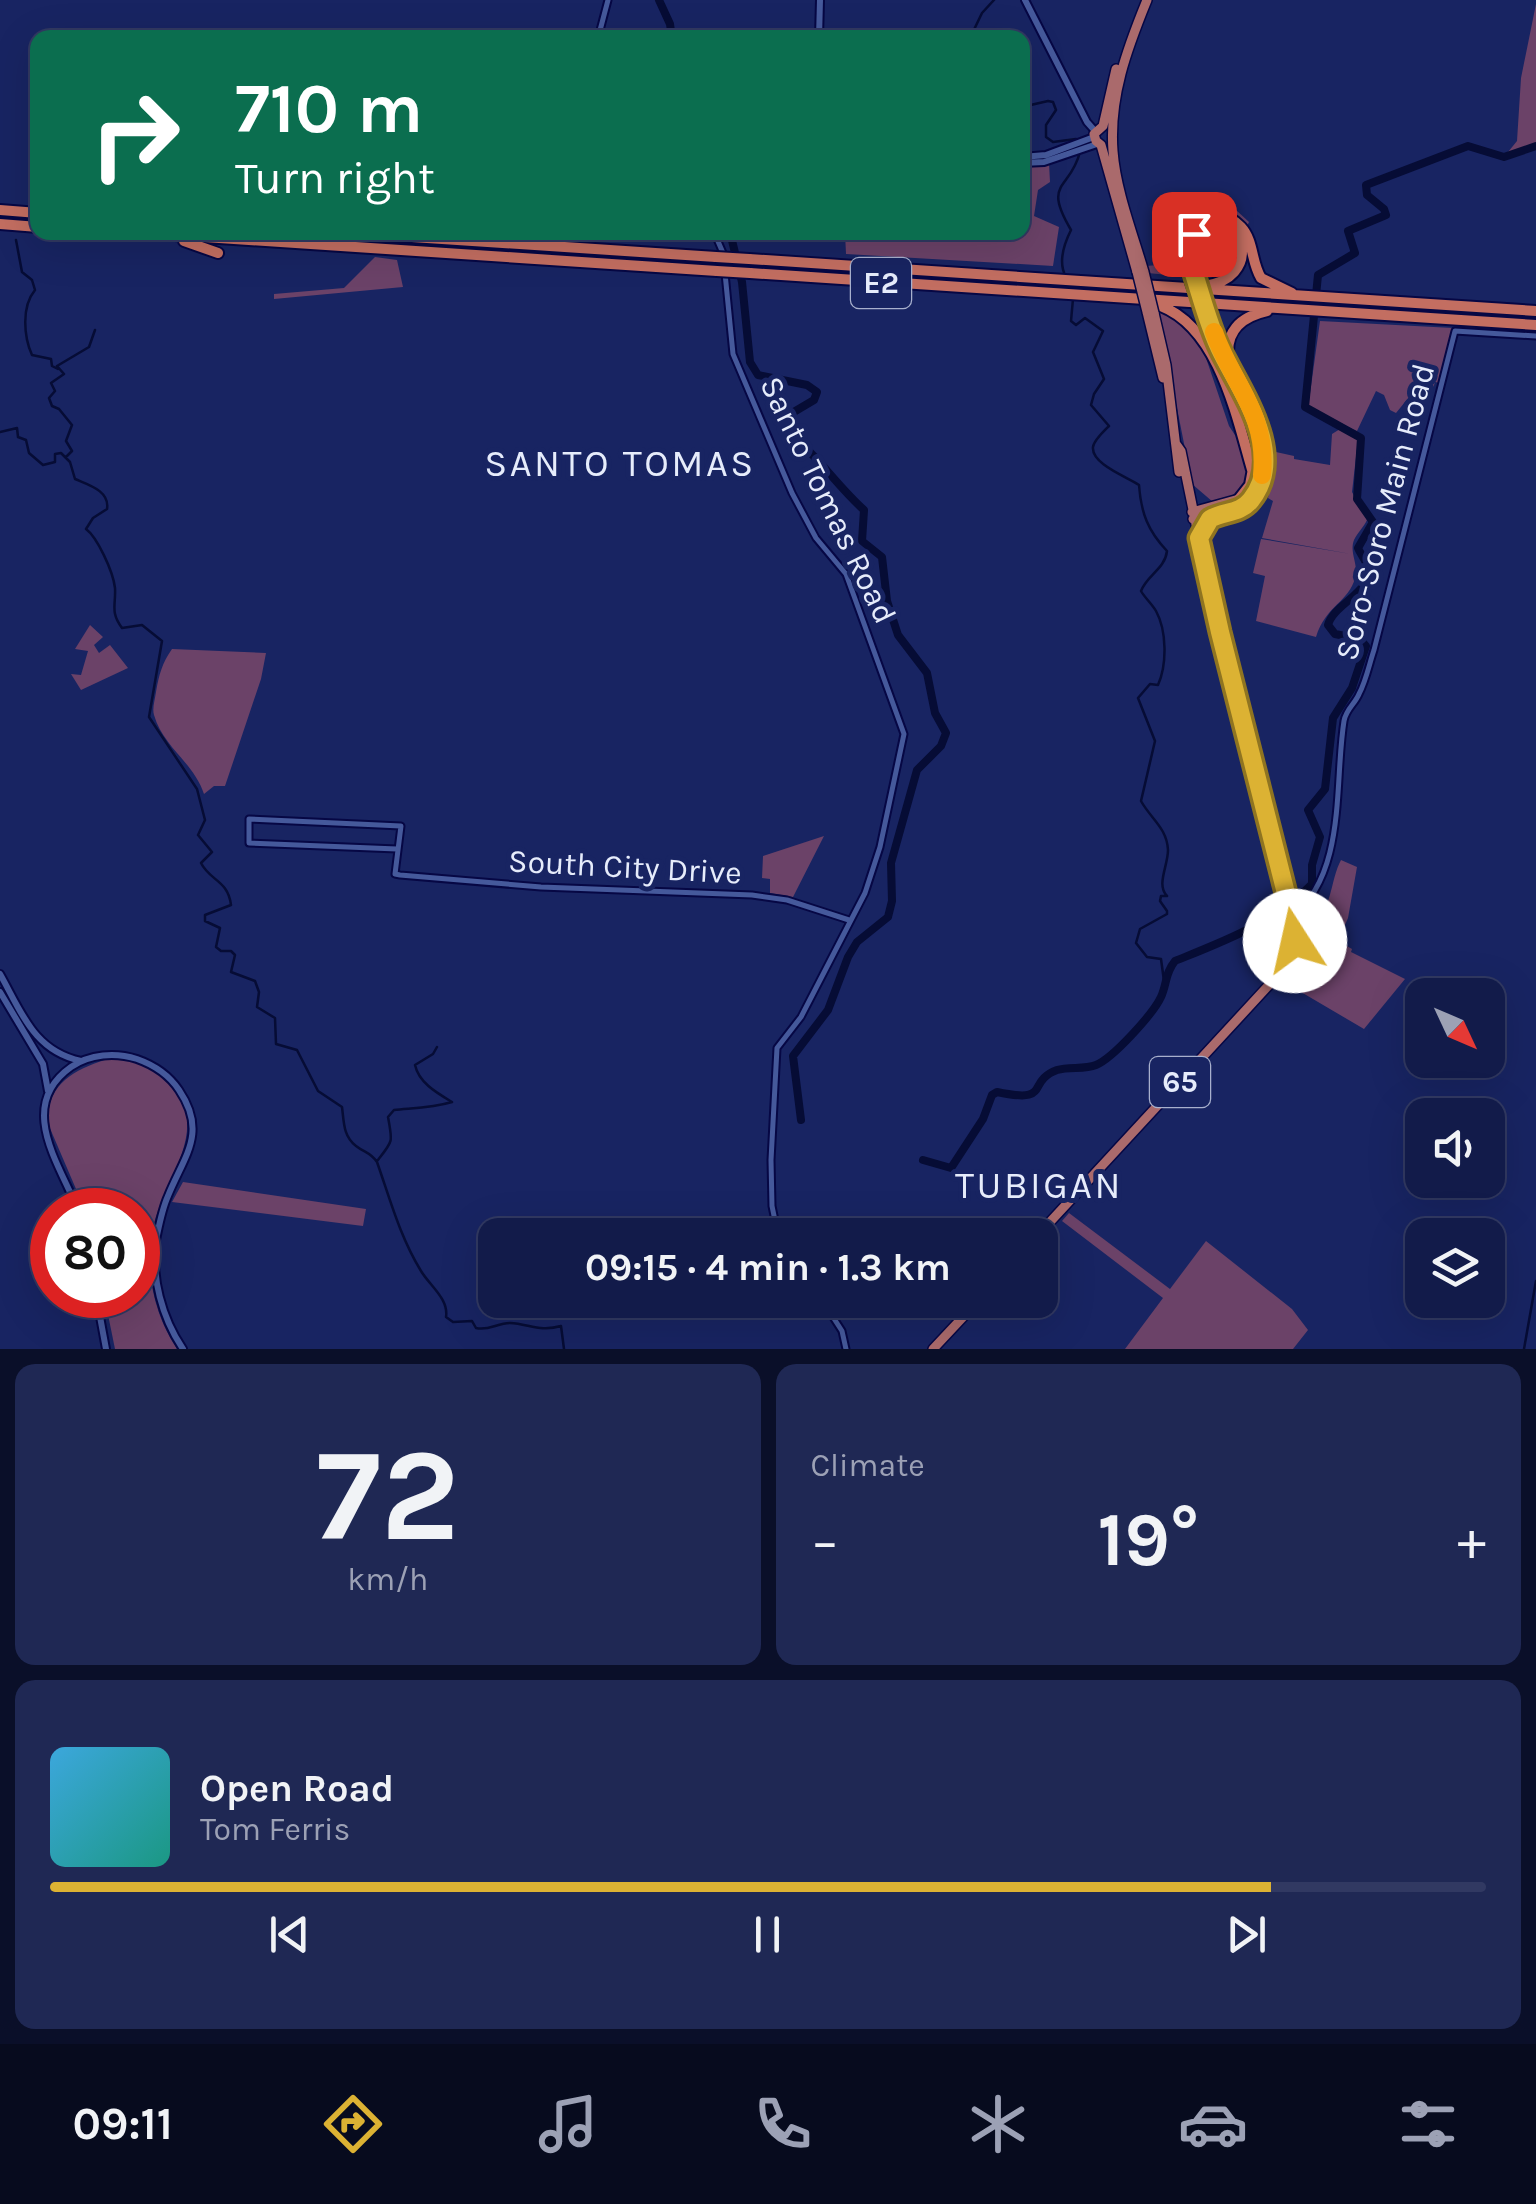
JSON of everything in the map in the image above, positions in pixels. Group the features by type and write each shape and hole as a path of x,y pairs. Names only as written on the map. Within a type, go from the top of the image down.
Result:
{"highway":[{"path":"1099,137 1126,50 1147,0"},
{"name":"65","path":"1054,1218 1283,969 1294,945 1292,914 1175,453 1151,309 1099,137"},
{"path":"0,210 30,212"},
{"path":"1245,500 1253,473 1252,422 1243,396 1216,355 1182,248 1188,231 1204,218 1224,218 1245,232 1263,280 1302,297"},
{"path":"0,224 30,226"},
{"path":"1182,288 1213,285 1233,275 1242,257 1242,245 1236,235 1214,224 1198,229 1188,247 1190,270"},
{"path":"180,240 218,253"},
{"name":"E2","path":"246,240 1093,296 1151,309 1308,309 1324,304 1536,311"},
{"name":"E2","path":"458,240 1302,297 1324,304 1536,325"},
{"path":"366,259 398,250"},
{"path":"1151,309 1178,314 1199,336 1231,397 1253,473"},
{"path":"1229,362 1228,342 1238,324 1253,315 1282,309"},
{"path":"1192,516 1239,510 1262,473 1260,435 1248,396 1207,320"},
{"path":"1229,376 1246,422 1246,450"},
{"name":"65","path":"1176,444 1181,452 1209,588"},
{"path":"1188,486 1208,502 1223,506"},
{"path":"1192,516 1245,500"},
{"path":"1199,538 1203,526 1216,515"},
{"path":"933,1349 962,1318"}],"main road":[{"path":"821,30 822,0"},
{"name":"65","path":"1025,0 1087,122 1099,137"},
{"path":"1030,161 1044,162 1099,137"},
{"path":"0,974 35,1034 48,1048 82,1061"},
{"path":"0,992 39,1058 48,1092"},
{"path":"39,1058 42,1050 48,1048"},
{"path":"68,1188 43,1129 42,1111 48,1092 62,1075 82,1061 118,1055 143,1061 164,1073 188,1104 193,1124 182,1171 168,1195 156,1241 155,1266 164,1309 183,1349"},
{"path":"100,1318 106,1349"}],"street":[{"path":"600,30 608,0"},
{"name":"Santo Tomas Road","path":"717,240 722,253 733,354 792,492 816,538 846,574 904,734 880,847 865,893 801,1017 776,1048 771,1199 775,1218"},
{"name":"Soro-Soro Main Road","path":"1292,914 1312,897 1324,876 1337,806 1345,716 1360,694 1374,650 1455,331 1536,336"},
{"path":"249,819 401,826 397,849 248,843 249,819"},
{"name":"South City Drive","path":"397,849 395,874 541,887 758,896 787,900 849,920"},
{"path":"833,1318 842,1330 846,1349"}],"shaded area":[{"path":"1536,4 1536,146 1504,157 1517,141 1521,78"},
{"path":"1049,163 1050,182 1038,190 1034,216 1059,227 1053,266 846,254 845,240 1030,240 1030,164"},
{"path":"1209,206 1236,210 1249,222 1246,228 1187,227 1179,250 1188,277 1148,273 1146,266 1169,269 1174,227 1186,215"},
{"path":"1213,227 1232,238 1235,259 1230,257 1222,276 1198,277 1192,244 1203,229"},
{"path":"375,257 397,260 403,287 274,299 274,294 344,288"},
{"path":"1158,312 1177,318 1204,352 1229,426 1238,434 1246,478 1238,492 1228,498 1213,502 1192,484"},
{"path":"1320,321 1453,328 1440,383 1435,382 1433,388 1418,386 1396,413 1390,410 1384,395 1376,391 1357,431 1313,411 1308,408"},
{"path":"1340,429 1358,439 1352,492 1367,520 1353,545 1356,573 1352,586 1325,618 1316,637 1256,621 1265,576 1253,573 1261,539 1351,554 1262,538 1273,501 1268,498 1276,452 1330,465 1332,434"},
{"path":"90,625 103,637 94,645 99,653 110,645 128,668 81,690 71,674 81,675 88,651 75,649"},
{"path":"172,649 266,653 225,786 214,786 204,794 154,715 160,675"},
{"path":"824,836 793,897 770,893 770,879 762,878 763,856"},
{"path":"1341,860 1357,867 1348,918 1338,941 1351,952 1405,979 1364,1029 1284,982 1308,945 1309,929 1322,915"},
{"path":"105,1060 135,1062 156,1072 179,1096 186,1115 186,1135 160,1208 160,1188 76,1188 49,1126 49,1112 56,1091 82,1069"},
{"path":"183,1182 366,1209 363,1226 172,1202"},
{"path":"1069,1213 1170,1289 1206,1241 1292,1309 1308,1330 1293,1349 1125,1349 1163,1298 1062,1221"},
{"path":"160,1315 177,1349 115,1349 109,1318"}],"waterway":[{"path":"659,0 671,30"},
{"path":"974,30 994,0"},
{"path":"1030,105 1053,102 1056,110 1046,125 1046,137 1053,142 1076,139"},
{"path":"923,1160 951,1168 997,1092 1026,1095 1057,1070 1103,1061 1157,1005 1175,961 1265,920 1312,884 1312,865 1320,837 1308,810 1325,789 1333,718 1352,688 1366,646 1360,639 1335,634 1328,625 1366,582 1366,563 1358,548 1373,522 1357,499 1361,438 1305,407 1318,275 1355,253 1348,231 1386,215 1367,195 1366,185 1468,146 1504,157 1536,146"},
{"path":"1066,277 1063,254 1071,230 1058,194 1080,152"},
{"path":"16,240 22,272 32,280 35,290 26,313 29,348 32,355 51,359 52,366 58,369"},
{"path":"732,240 742,282 750,362 758,375 807,385 817,392 814,400 787,416 783,424 864,510 862,541 882,557 887,601 898,635 927,673 935,713 946,733 941,746 917,770 891,863 892,901 888,917 857,942 828,1010 793,1056 801,1120"},
{"path":"1073,299 1071,321 1076,325 1085,318 1103,331 1093,352 1104,379 1091,405 1109,426 1095,441 1094,453 1104,464 1139,485 1147,521 1167,551 1163,563 1141,591 1160,619 1163,668 1158,685 1150,684 1138,698 1155,741 1141,801 1167,842 1162,881 1167,896 1161,896 1160,901 1167,914 1140,929 1136,943 1147,957 1161,959 1164,981"},
{"path":"66,457 72,451 66,441 72,425 52,406 49,398 55,391 51,383 64,374 57,366 89,347 95,330"},
{"path":"0,432 17,428 29,453 43,465 55,462 55,454 61,453 70,462 75,479 105,498 107,509 93,518 86,529 111,573 115,613 122,628 142,625 162,641 149,717 197,789 205,820 198,835 212,852 201,863 223,885 231,905 205,915 205,921 220,928 216,947 235,955 231,972 255,981 259,992 257,1007 275,1018 276,1044 297,1050 318,1091 342,1107 349,1138 377,1162 407,1245 442,1298 446,1317 453,1322 472,1321 481,1329 510,1323 541,1328 561,1326 564,1349"},
{"path":"377,1161 390,1141 388,1117 394,1110 452,1102 425,1082 415,1065 437,1047"},
{"path":"1524,1349 1536,1281"}],"slow traffic":[{"path":"1214,332 1255,414 1262,475"}],"district":[{"name":"SANTO TOMAS","path":"620,463"},
{"name":"TUBIGAN","path":"1039,1185"}],"route":[{"path":"1194,234 1188,247 1190,262 1222,353 1255,414 1262,470 1260,483 1248,503 1210,519 1199,538 1295,941"}]}
